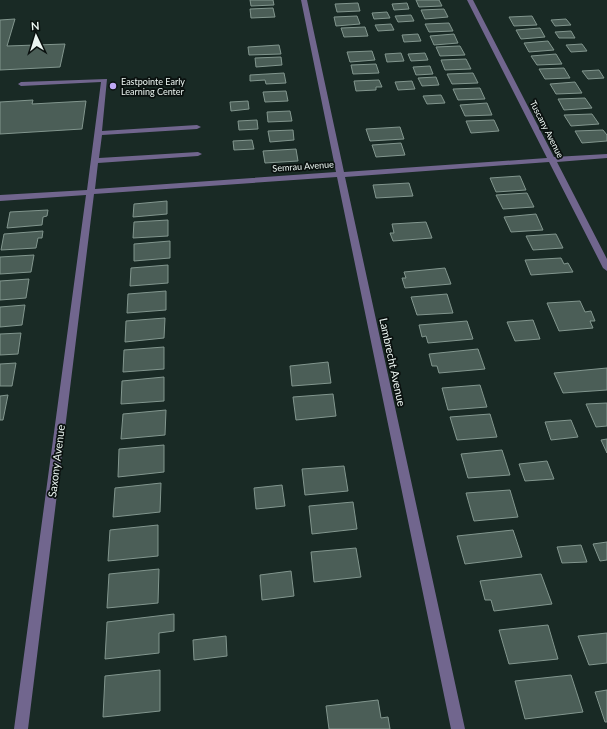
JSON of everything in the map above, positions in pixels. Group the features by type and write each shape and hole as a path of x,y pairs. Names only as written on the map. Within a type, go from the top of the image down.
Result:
{"street":[{"name":"Lambrecht Avenue","path":"304,0 458,729"},
{"name":"Tuscany Avenue","path":"470,0 607,268"},
{"name":"Saxony Avenue","path":"21,84 105,80 21,729"},
{"path":"99,133 197,127"},
{"path":"95,161 198,154"},
{"name":"Semrau Avenue","path":"0,198 341,173 607,156"}],"building":[{"path":"250,0 273,0 274,5 251,6"},
{"path":"416,0 439,0 442,6 419,7"},
{"path":"358,3 360,11 337,12 335,4"},
{"path":"407,3 409,9 394,10 392,4"},
{"path":"273,8 275,17 251,18 250,9"},
{"path":"444,9 448,17 425,19 421,10"},
{"path":"387,12 390,18 374,19 372,13"},
{"path":"411,15 414,21 398,22 395,16"},
{"path":"357,16 360,24 336,26 334,17"},
{"path":"532,16 537,25 514,26 509,17"},
{"path":"15,19 7,46 65,44 60,67 0,70 0,20"},
{"path":"566,19 571,25 555,26 551,20"},
{"path":"449,23 453,31 429,32 425,24"},
{"path":"391,24 394,30 378,31 375,25"},
{"path":"365,27 368,36 344,37 341,28"},
{"path":"540,28 545,37 521,39 516,30"},
{"path":"571,31 575,38 559,38 555,32"},
{"path":"418,34 421,41 404,42 402,35"},
{"path":"454,34 458,43 434,45 430,36"},
{"path":"548,41 554,50 529,52 524,43"},
{"path":"582,44 587,51 571,52 566,45"},
{"path":"279,45 281,54 249,55 248,47"},
{"path":"460,46 465,55 440,56 436,47"},
{"path":"372,51 375,60 350,62 347,52"},
{"path":"401,53 404,61 387,62 385,54"},
{"path":"425,53 428,60 411,61 408,54"},
{"path":"556,54 562,64 537,65 531,56"},
{"path":"281,57 282,65 256,67 255,58"},
{"path":"466,59 471,69 445,70 441,60"},
{"path":"376,64 379,73 353,74 351,65"},
{"path":"430,66 433,74 416,75 413,67"},
{"path":"564,68 570,78 545,79 539,69"},
{"path":"599,70 604,78 588,79 582,71"},
{"path":"284,73 286,83 266,84 265,80 250,81 250,75"},
{"path":"473,73 478,83 452,84 447,74"},
{"path":"436,77 439,85 422,86 418,78"},
{"path":"379,80 382,87 376,87 376,90 356,91 354,81"},
{"path":"412,81 415,89 398,90 395,82"},
{"path":"575,82 582,93 556,94 550,84"},
{"path":"480,88 485,99 458,100 453,89"},
{"path":"286,91 288,101 265,102 263,92"},
{"path":"441,95 445,103 427,104 423,96"},
{"path":"585,98 592,108 564,110 558,99"},
{"path":"33,100 32,104 86,101 82,129 0,134 0,102"},
{"path":"248,101 249,109 231,111 230,102"},
{"path":"487,103 492,115 465,116 460,105"},
{"path":"290,111 292,121 268,122 267,112"},
{"path":"592,114 599,124 571,126 564,115"},
{"path":"257,120 258,129 239,130 238,121"},
{"path":"494,120 499,131 471,133 466,121"},
{"path":"400,127 404,139 370,141 366,129"},
{"path":"293,130 294,140 270,142 268,131"},
{"path":"603,130 607,135 607,141 582,143 575,131"},
{"path":"252,140 254,149 234,150 233,141"},
{"path":"401,143 405,155 376,157 372,145"},
{"path":"296,149 298,161 265,163 263,151"},
{"path":"520,176 526,190 496,192 490,178"},
{"path":"409,183 413,196 376,198 373,185"},
{"path":"527,193 534,207 503,209 496,195"},
{"path":"167,201 167,214 133,217 134,204"},
{"path":"48,210 47,216 43,217 42,225 7,228 10,212"},
{"path":"536,214 543,230 511,232 504,217"},
{"path":"168,220 168,236 133,238 134,222"},
{"path":"426,222 432,238 393,241 390,233 394,233 392,224"},
{"path":"43,231 42,238 38,238 36,248 1,250 4,234"},
{"path":"556,234 563,248 533,250 526,236"},
{"path":"170,241 170,258 134,261 134,244"},
{"path":"34,255 31,272 0,274 0,257"},
{"path":"561,258 564,264 568,263 573,272 531,275 525,260"},
{"path":"168,265 168,283 130,286 131,268"},
{"path":"445,268 451,284 405,288 402,278 406,278 404,272"},
{"path":"29,279 26,298 0,300 0,281"},
{"path":"166,291 166,310 127,313 128,294"},
{"path":"447,294 453,313 417,315 411,297"},
{"path":"580,301 585,312 591,311 595,321 590,321 593,328 559,331 547,303"},
{"path":"25,305 22,325 0,327 0,307"},
{"path":"165,318 164,338 125,342 126,321"},
{"path":"533,320 540,339 515,341 507,322"},
{"path":"467,321 473,339 428,343 426,336 422,337 419,325"},
{"path":"21,333 18,354 0,355 0,334"},
{"path":"164,347 164,369 123,372 124,350"},
{"path":"478,349 485,369 439,373 437,366 432,366 429,354"},
{"path":"328,362 331,383 292,386 290,366"},
{"path":"16,363 12,386 0,386 0,364"},
{"path":"607,368 607,390 563,393 554,373"},
{"path":"164,377 164,401 121,404 122,381"},
{"path":"480,385 487,407 448,410 442,388"},
{"path":"333,394 336,416 296,420 293,397"},
{"path":"8,395 3,420 0,420 0,396"},
{"path":"607,403 607,426 596,427 586,404"},
{"path":"166,410 165,435 121,439 123,414"},
{"path":"490,414 497,437 457,440 450,417"},
{"path":"571,420 578,437 551,440 545,422"},
{"path":"607,439 607,453 601,440"},
{"path":"164,445 164,472 118,477 119,449"},
{"path":"502,450 510,475 468,478 461,454"},
{"path":"547,461 554,479 525,481 519,464"},
{"path":"344,466 348,491 305,495 302,469"},
{"path":"161,483 160,512 113,517 115,488"},
{"path":"282,485 285,506 256,509 254,488"},
{"path":"510,490 518,517 474,521 466,493"},
{"path":"353,502 357,529 312,534 309,506"},
{"path":"158,525 158,556 108,561 110,530"},
{"path":"513,530 522,557 465,564 457,536"},
{"path":"607,542 607,560 600,561 593,544"},
{"path":"581,545 587,562 562,563 557,547"},
{"path":"356,548 361,577 314,582 311,552"},
{"path":"159,569 158,603 107,608 109,574"},
{"path":"291,571 294,596 262,600 260,575"},
{"path":"541,574 552,604 494,611 491,600 485,600 480,581"},
{"path":"174,614 174,631 159,633 159,653 105,659 107,622"},
{"path":"548,625 558,659 509,664 499,630"},
{"path":"607,633 607,663 589,665 578,636"},
{"path":"226,636 227,656 194,660 193,640"},
{"path":"160,670 160,711 103,717 105,676"},
{"path":"571,675 583,712 525,719 515,681"},
{"path":"607,690 607,722 605,722 595,692"},
{"path":"378,700 381,718 388,717 390,729 329,729 326,706"}],"place":[{"name":"Eastpointe Early Learning Center","path":"113,86"}]}
